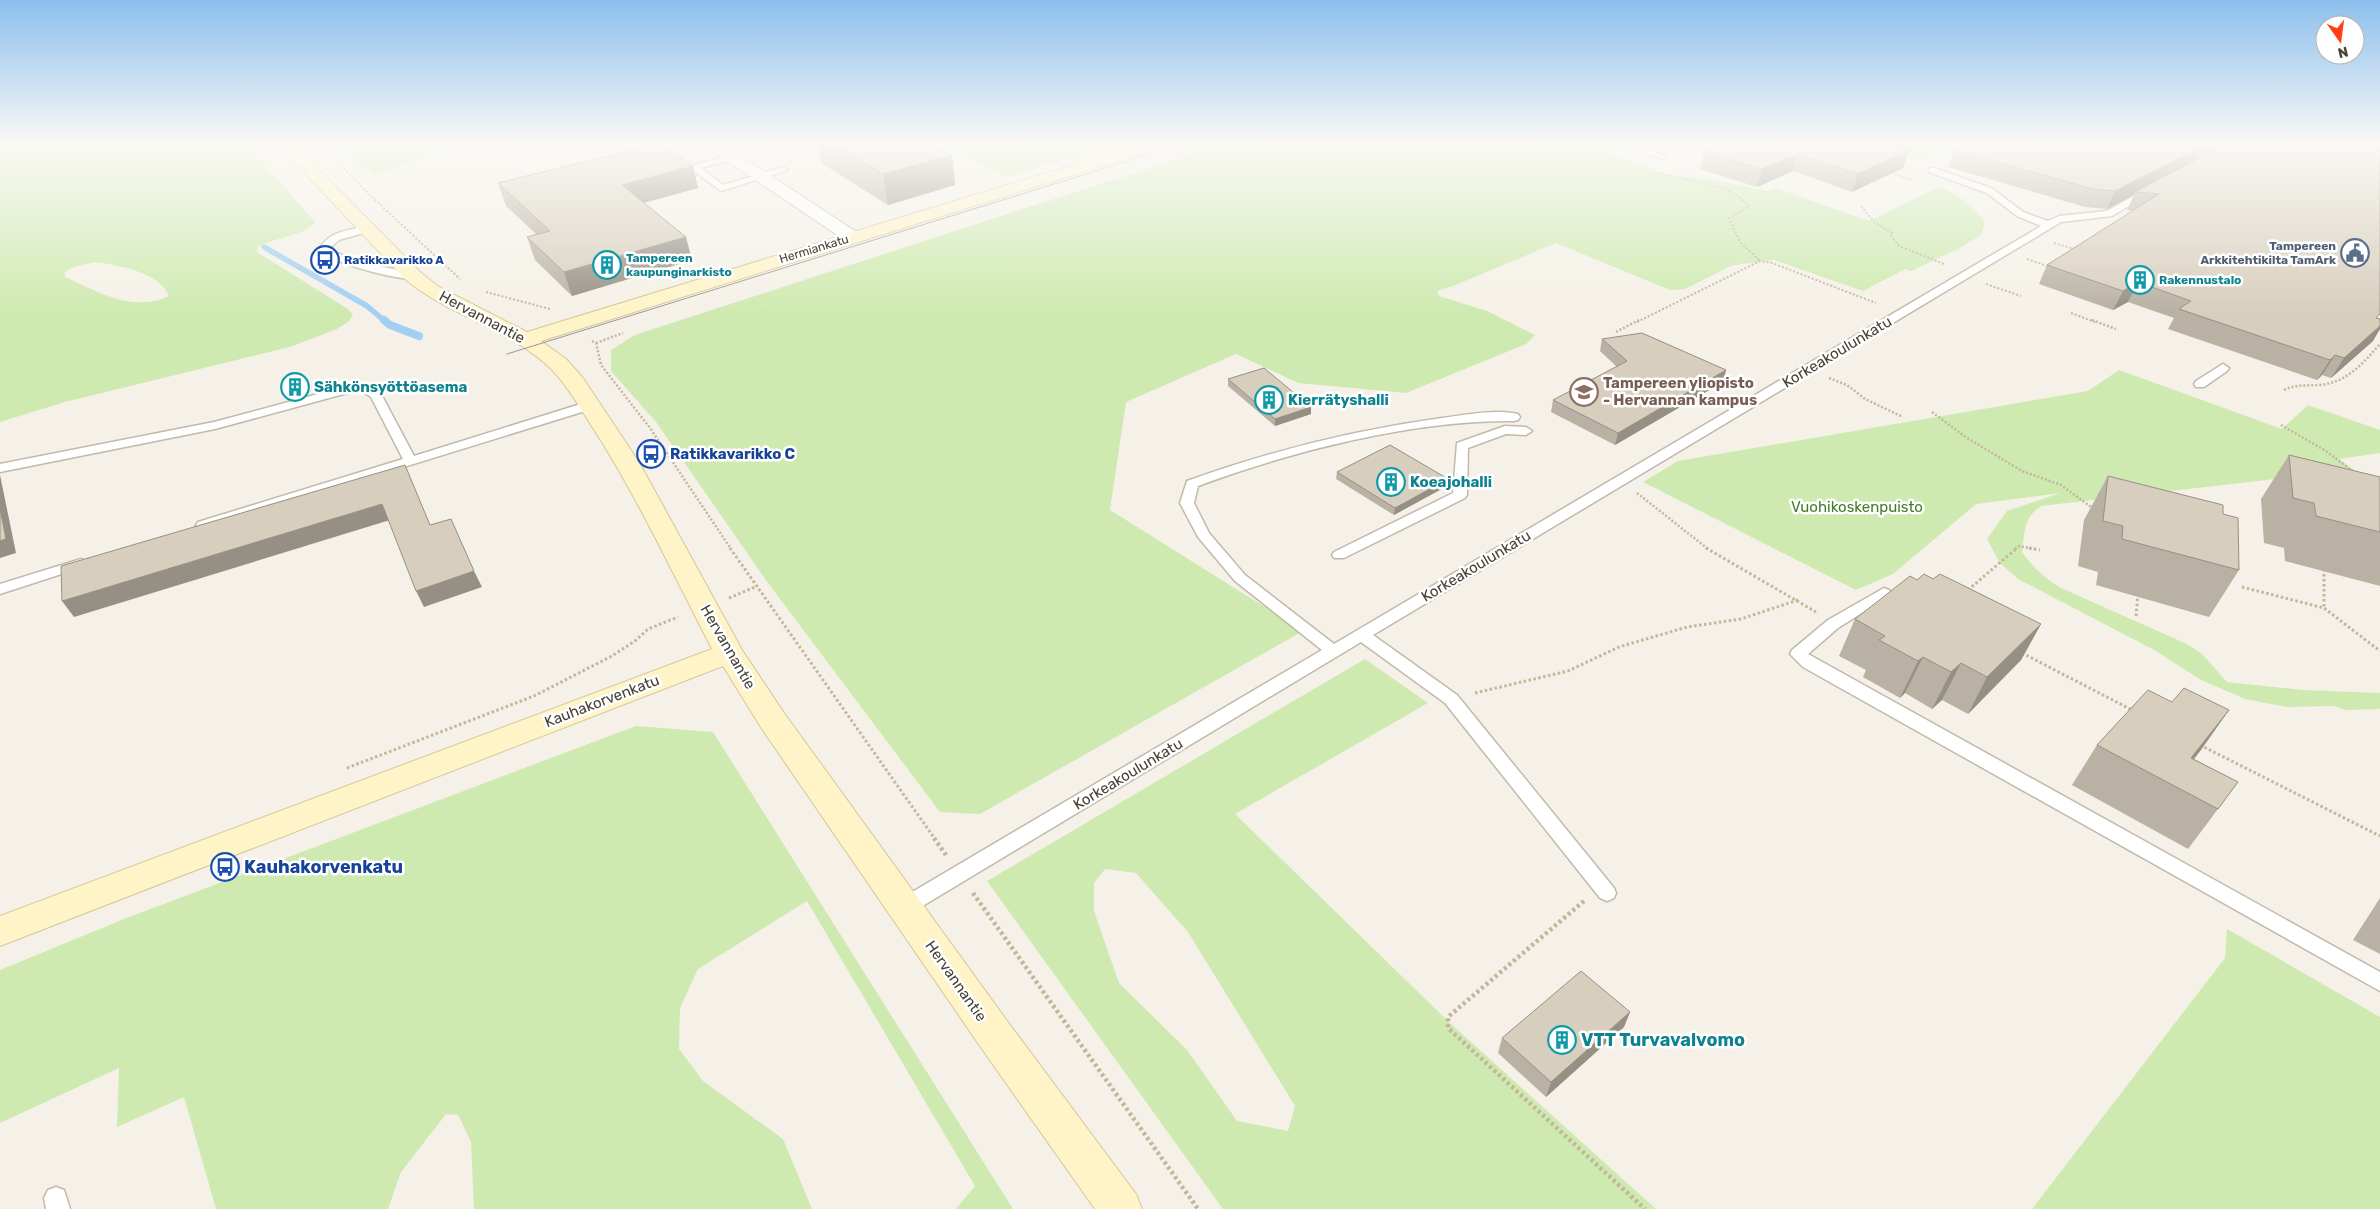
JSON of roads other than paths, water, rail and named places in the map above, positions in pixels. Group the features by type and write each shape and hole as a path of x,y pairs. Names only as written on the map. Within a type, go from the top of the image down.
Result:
{"main road":[{"name":"Hervannantie","path":"338,199 413,276 432,291 525,338 558,364 591,405 628,464 728,653 773,721 904,907 1120,1209"},
{"name":"Hermiankatu","path":"525,338 975,199"},
{"name":"Kauhakorvenkatu","path":"0,931 728,653"}],"street":[{"path":"796,199 852,237"}],"lane":[{"path":"2001,199 2020,214 2048,225"},
{"name":"Korkeakoulunkatu","path":"904,907 2048,225 2064,217 2109,214 2134,199"},
{"path":"366,229 331,240 326,243 324,250 333,257 352,263 413,276"},
{"path":"2200,384 2223,368"},
{"path":"0,468 215,425 356,387 367,388 376,395 410,460"},
{"path":"193,528 591,405"},
{"path":"1334,651 1240,578 1199,527 1187,503 1192,484 1234,468 1356,436 1483,416 1514,417"},
{"path":"1339,555 1460,495 1462,446 1505,430 1526,431"},
{"path":"0,589 99,558"},
{"path":"1884,593 1833,624 1798,654 1808,663 1990,762 2380,982"},
{"path":"1362,634 1451,699 1605,890"}],"waterway":[{"path":"264,247 367,306 386,322"},
{"path":"384,320 390,325 419,336"}],"tram line":[{"path":"507,354 1004,199"}],"place":[{"name":"Tampereen Arkkitehtikilta TamArk","path":"2355,253"},
{"name":"Ratikkavarikko A","path":"325,260"},
{"name":"Tampereen kaupunginarkisto","path":"607,265"},
{"name":"Rakennustalo","path":"2140,280"},
{"name":"Sähkönsyöttöasema","path":"295,387"},
{"name":"Tampereen yliopisto - Hervannan kampus","path":"1584,392"},
{"name":"Kierrätyshalli","path":"1269,400"},
{"name":"Ratikkavarikko C","path":"651,454"},
{"name":"Koeajohalli","path":"1391,482"},
{"name":"Kauhakorvenkatu","path":"225,867"},
{"name":"VTT Turvavalvomo","path":"1562,1040"}],"park label":[{"name":"Vuohikoskenpuisto","path":"1857,507"}]}
